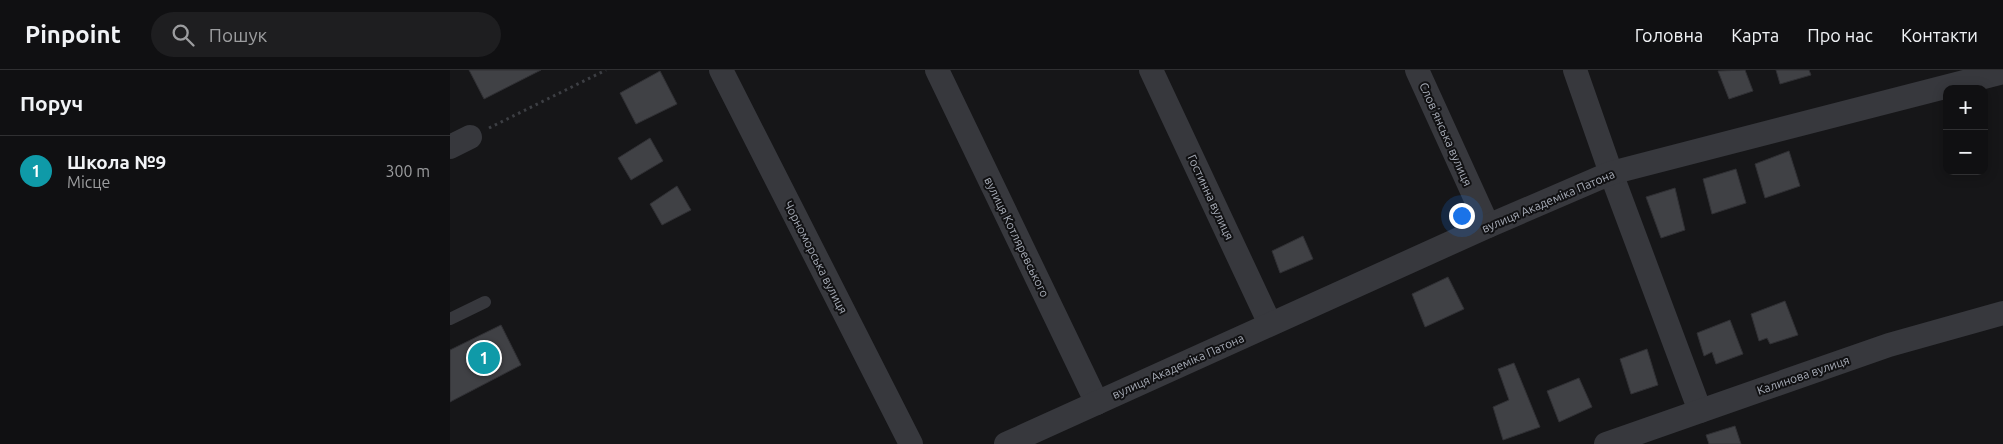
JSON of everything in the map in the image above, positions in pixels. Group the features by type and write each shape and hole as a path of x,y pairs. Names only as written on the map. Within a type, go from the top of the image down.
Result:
{"street":[{"name":"Чорноморська вулиця","path":"721,70 911,444"},
{"name":"вулиця Котляревського","path":"937,70 1096,403"},
{"name":"Гостинна вулиця","path":"1151,70 1270,324"},
{"name":"Словʼянська вулиця","path":"1417,70 1488,226"},
{"path":"1575,70 1610,173 1700,411"},
{"name":"вулиця Академіка Патона","path":"1006,444 1488,226 1610,173 2003,72"},
{"name":"Калинова вулиця","path":"1606,444 1889,345 2003,313"}],"lane":[{"path":"450,319 485,302"}],"path":[{"path":"460,142 606,70"}],"building":[{"path":"469,70 541,70 484,99"},
{"path":"1745,70 1753,91 1729,99 1718,71"},
{"path":"1776,70 1809,70 1811,75 1780,84"},
{"path":"660,71 677,104 636,124 620,93"},
{"path":"650,138 663,161 631,180 618,158"},
{"path":"1789,151 1800,186 1765,198 1755,164"},
{"path":"1736,169 1746,203 1712,214 1703,179"},
{"path":"677,186 691,210 662,225 650,204"},
{"path":"1675,188 1685,230 1661,238 1646,197"},
{"path":"1303,236 1313,259 1280,273 1272,251"},
{"path":"1448,277 1464,309 1425,327 1412,294"},
{"path":"1785,301 1798,335 1770,344 1767,338 1759,341 1751,314"},
{"path":"1730,320 1743,354 1716,364 1712,352 1704,356 1697,333"},
{"path":"501,325 521,365 450,402 450,350"},
{"path":"1647,349 1658,385 1631,394 1620,359"},
{"path":"1514,363 1540,427 1503,440 1493,407 1509,400 1498,369"},
{"path":"1579,378 1592,407 1559,422 1547,391"},
{"path":"1735,426 1741,444 1709,444 1706,435"}],"place":[{"name":"Школа №9","path":"484,358"}]}
